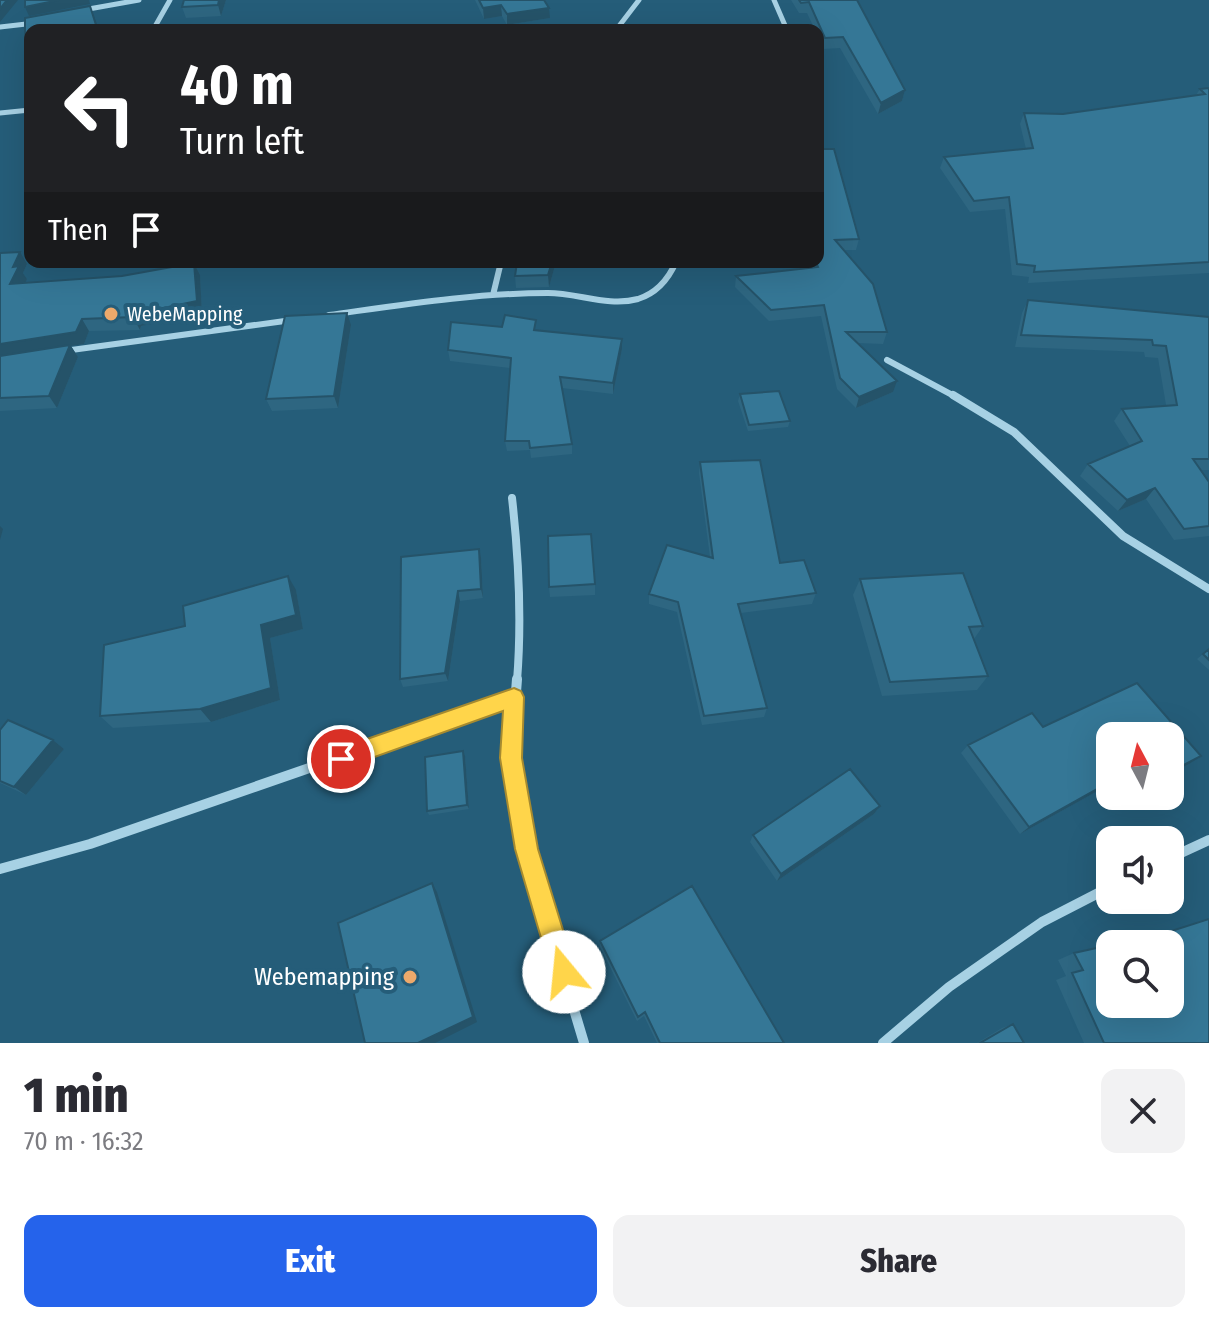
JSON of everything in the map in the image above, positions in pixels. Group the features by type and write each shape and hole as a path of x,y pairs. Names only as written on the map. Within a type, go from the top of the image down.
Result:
{"street":[{"path":"70,14 139,0"},
{"path":"156,24 170,0"},
{"path":"621,24 639,0"},
{"path":"774,0 784,24"},
{"path":"0,27 43,21"},
{"path":"0,113 24,111"},
{"path":"493,295 500,268"},
{"path":"314,317 493,295 557,293 618,302 636,300 668,282 674,268"},
{"path":"54,353 298,319"},
{"path":"887,360 984,412 1014,432 1123,536 1209,589"},
{"path":"512,498 520,569 521,626 511,758 526,849 584,1043"},
{"path":"0,869 90,844 514,697"},
{"path":"1184,852 1209,840"},
{"path":"883,1043 949,987 1030,930 1096,895"}],"building":[{"path":"25,0 59,0 25,7"},
{"path":"184,0 219,0 218,5 182,7"},
{"path":"479,0 544,0 549,8 507,14 501,5 483,8"},
{"path":"799,0 857,0 905,90 881,103 843,37 825,38 824,24 819,24 809,2 801,3"},
{"path":"90,6 96,24 25,24 25,18"},
{"path":"1209,88 1209,262 1034,272 1035,266 1017,264 1009,197 974,201 944,157 1033,148 1024,113 1063,114 1205,94 1200,89"},
{"path":"824,149 834,149 859,239 835,240 873,284 887,332 846,332 897,381 859,397 840,378 824,305 771,310 736,276 824,268"},
{"path":"20,252 13,267 19,266 10,284 122,276 166,268 194,268 197,301 134,314 133,317 82,319 76,332 0,344 0,253"},
{"path":"516,268 550,268 548,275 515,276"},
{"path":"1028,300 1209,317 1209,459 1193,459 1209,482 1209,526 1184,529 1155,488 1127,500 1088,464 1142,441 1122,409 1177,405 1166,346 1153,345 1152,340 1021,335"},
{"path":"347,313 334,396 266,399 285,316"},
{"path":"505,315 536,320 534,330 622,339 613,383 560,377 572,444 530,448 529,441 505,441 511,358 448,350 451,322 502,327"},
{"path":"70,345 49,396 0,398 0,356"},
{"path":"779,391 790,421 749,425 740,394"},
{"path":"760,460 780,563 804,560 816,593 738,604 767,708 704,716 678,602 649,594 667,545 713,558 700,462"},
{"path":"591,534 595,584 549,587 548,536"},
{"path":"479,549 481,589 458,591 445,673 400,679 401,557"},
{"path":"963,573 983,626 969,627 988,676 890,682 860,579"},
{"path":"288,576 296,615 261,625 271,688 200,709 100,716 104,645 185,626 183,606"},
{"path":"1137,683 1171,722 1096,722 1096,790 1029,827 968,745 1032,713 1043,727"},
{"path":"8,720 53,740 14,787 0,781 0,730"},
{"path":"1184,737 1201,756 1184,765"},
{"path":"463,751 467,805 427,811 425,757"},
{"path":"850,769 880,806 781,874 753,835"},
{"name":"Webemapping","path":"432,883 473,1017 418,1043 365,1043 338,923"},
{"path":"692,886 784,1043 660,1043 645,1012 638,1017 600,941"},
{"path":"1209,919 1209,1043 1104,1043 1072,973 1083,970 1074,953 1096,948 1096,1018 1184,1018 1184,930 1175,930"},
{"path":"1013,1024 1024,1043 980,1043"}],"place":[{"name":"WebeMapping","path":"111,314"},
{"name":"Webemapping","path":"410,977"}],"route":[{"path":"341,759 514,697 511,758 526,849 564,972"}]}
